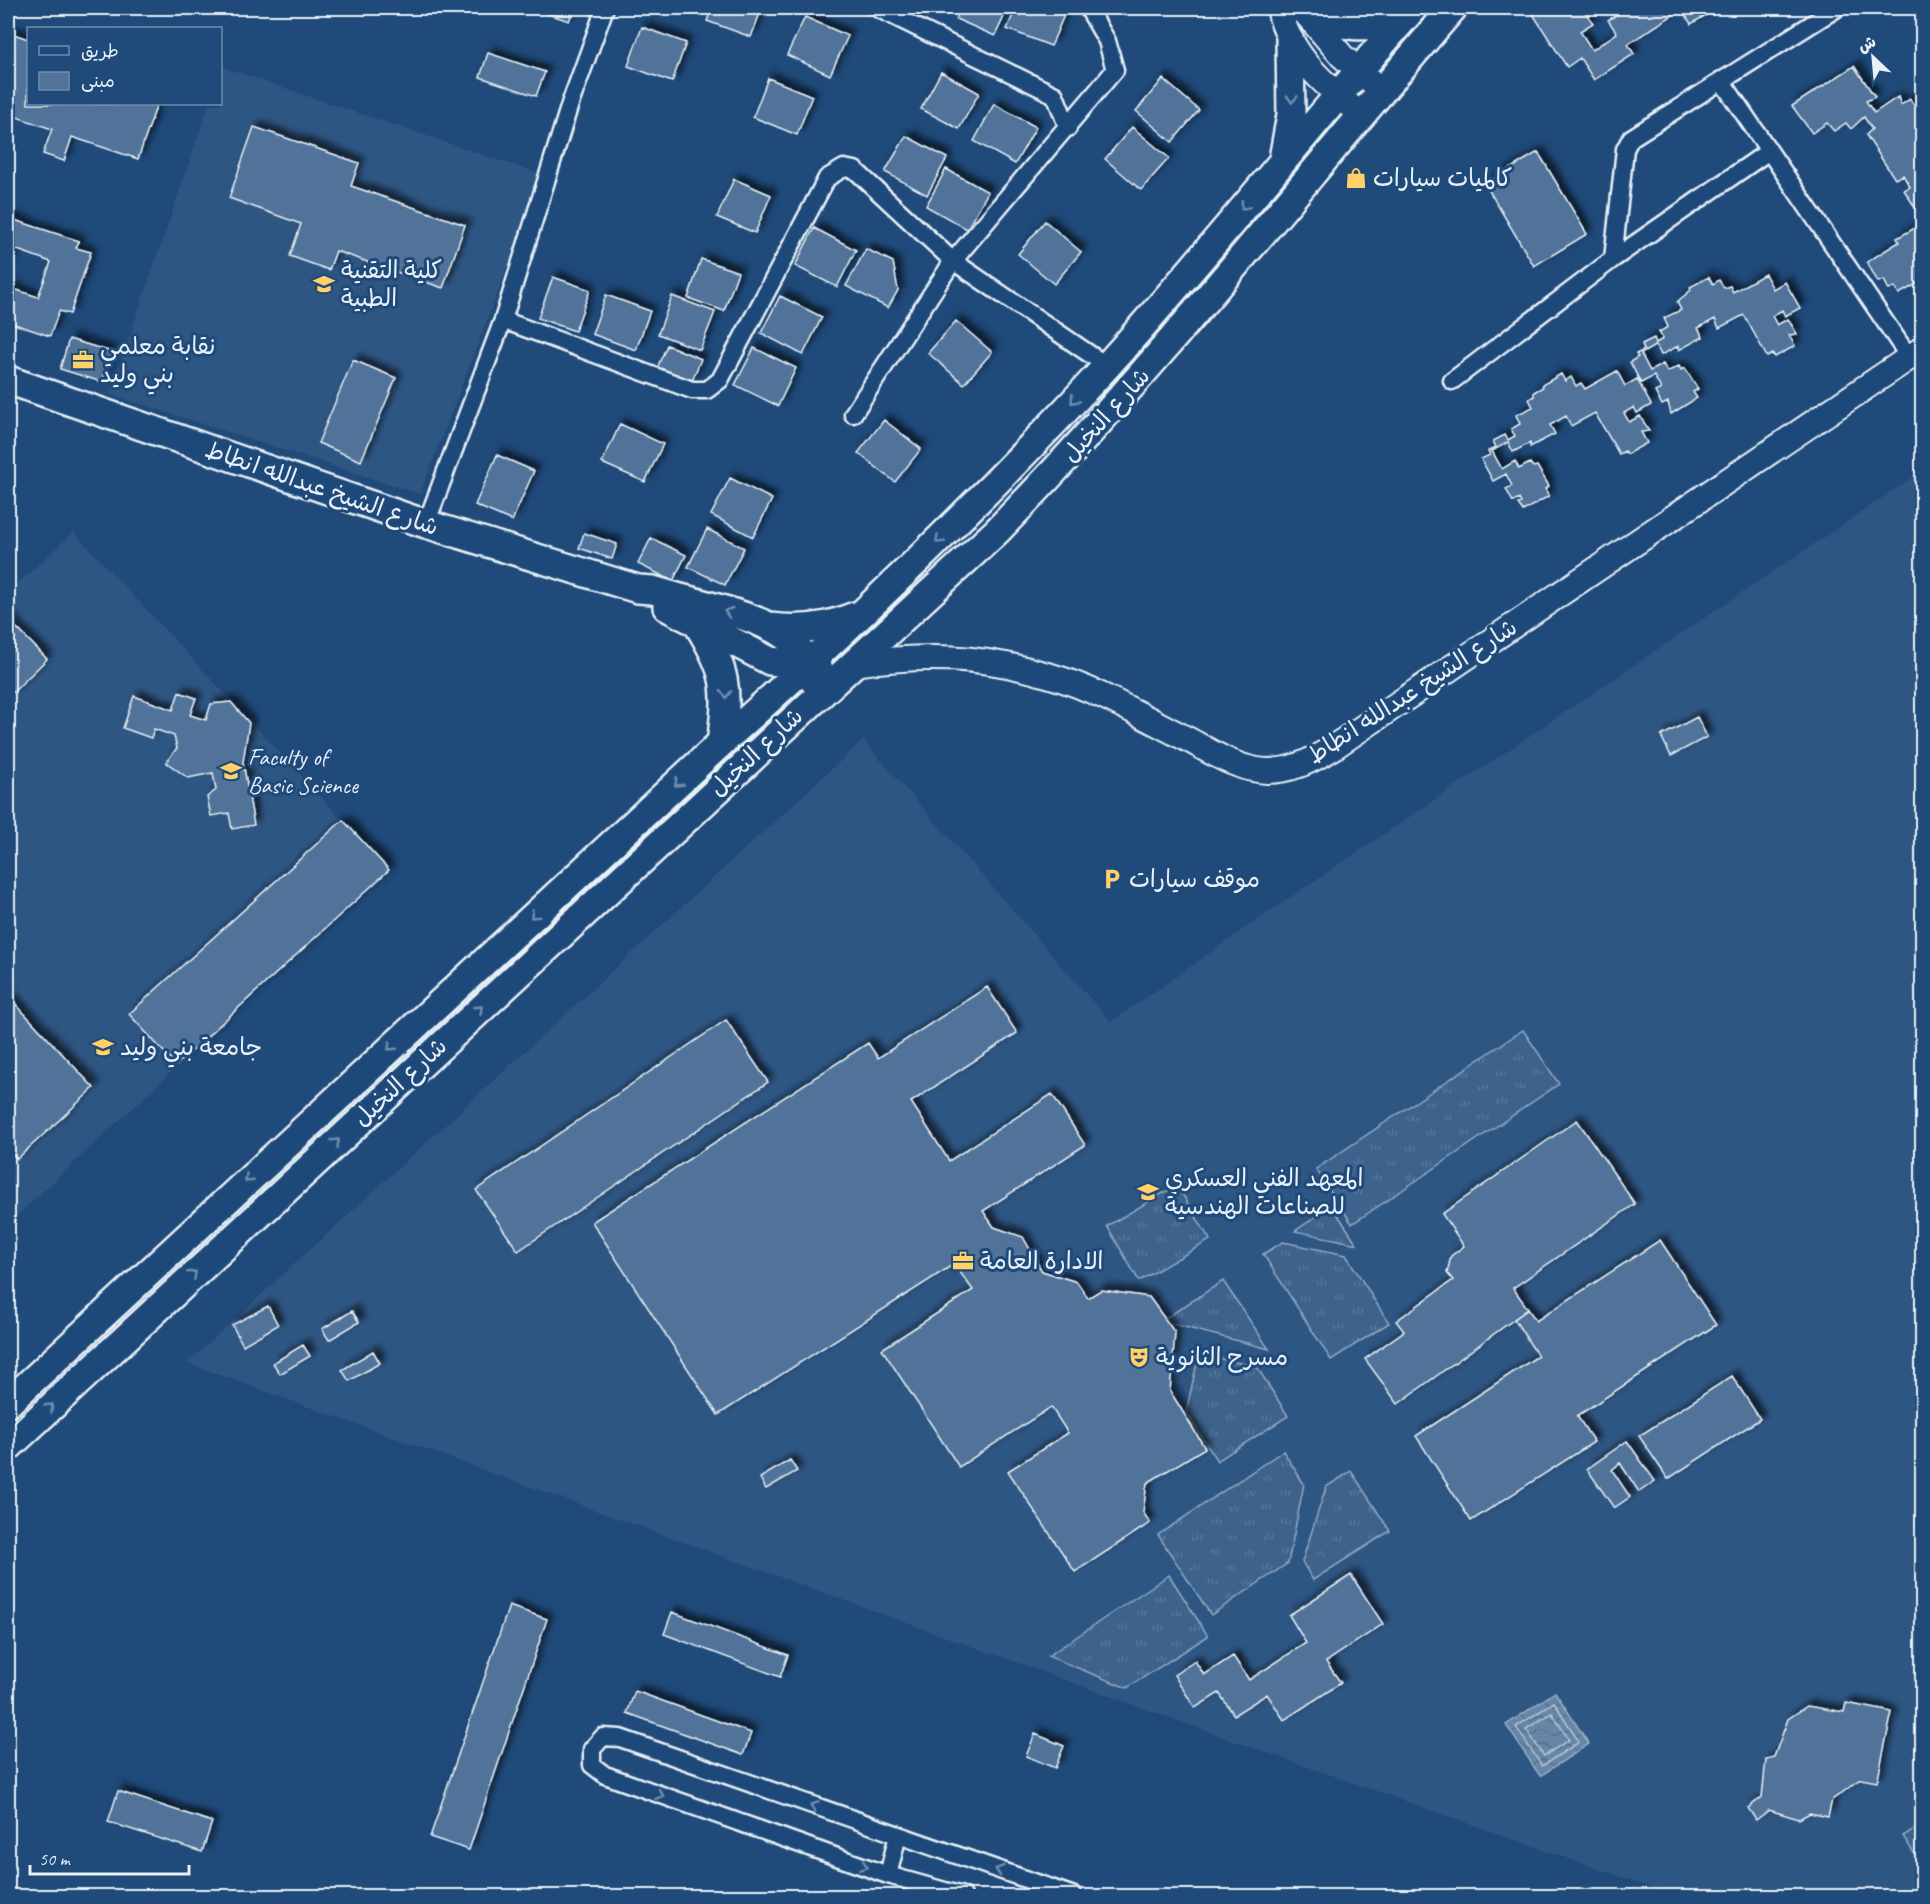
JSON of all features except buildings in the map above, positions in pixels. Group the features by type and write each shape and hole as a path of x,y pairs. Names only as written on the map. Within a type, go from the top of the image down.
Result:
{"main road":[{"path":"1294,8 1359,72 1381,90"},
{"path":"1294,8 1318,18 1354,27 1390,22 1410,11"},
{"path":"1282,161 1291,115 1290,41 1294,8"},
{"name":"شارع النخيل","path":"8,1447 814,698 997,531 1079,447 1168,345 1381,90 1453,8"},
{"name":"شارع النخيل","path":"8,1403 721,743 808,666 977,502 1107,366 1410,11"},
{"path":"1290,41 1339,96 1361,115"},
{"name":"شارع الشيخ عبدالله انطاط","path":"638,589 654,601 770,662 808,666 853,664 917,656 986,660 1019,667 1097,693 1234,763 1267,771 1301,765 1331,749 1916,353"},
{"name":"شارع الشيخ عبدالله انطاط","path":"8,380 426,524 638,589 693,602 769,627 794,642 814,680 814,698"},
{"path":"769,627 806,629 824,627 842,622 874,604"},
{"path":"696,622 714,651 725,680 725,714 721,743"}],"street":[{"path":"426,524 503,320 570,104 605,8"},
{"path":"877,8 1055,95 1068,128"},
{"path":"853,414 953,261 1115,70 1107,41 1088,8"},
{"path":"1613,259 1627,143 1646,127 1837,8"},
{"path":"1721,80 1769,152 1916,353"},
{"path":"1452,381 1613,259 1769,152"},
{"path":"503,320 692,390 707,390 720,380 827,178 844,168 855,170 953,261 1107,366"},
{"path":"963,1896 888,1875 605,1775 592,1765 592,1749 603,1737 620,1738 1074,1896"},
{"path":"888,1875 898,1835"}],"shaded area":[{"name":"كلية التقنية الطبية","path":"222,67 543,175 420,494 110,394 209,105 222,105"},
{"name":"المعهد الفني العسكري للصناعات الهندسية","path":"1922,471 1922,1896 1675,1896 1234,1741 187,1363 863,740 1111,1022 1261,917"},
{"name":"جامعة بني وليد","path":"74,532 389,870 8,1224 8,592"}],"green space":[{"path":"1523,1030 1559,1084 1352,1224 1316,1169"},
{"path":"1177,1185 1210,1240 1139,1281 1107,1226"},
{"path":"1332,1206 1357,1244 1295,1231"},
{"path":"1283,1242 1346,1255 1389,1323 1331,1360 1263,1254"},
{"path":"1223,1281 1269,1349 1161,1321"},
{"path":"1199,1354 1257,1367 1288,1416 1217,1461 1186,1412"},
{"path":"1283,1451 1304,1484 1288,1563 1211,1615 1158,1535"},
{"path":"1351,1471 1390,1531 1313,1580 1302,1562 1326,1487"},
{"path":"1169,1575 1208,1636 1127,1688 1048,1656"},
{"path":"1922,1824 1922,1866 1903,1836"}],"water":[{"path":"1555,1692 1589,1744 1540,1776 1506,1725"}],"place":[{"name":"كالميات سيارات","path":"1356,178"},
{"name":"كلية التقنية الطبية","path":"324,284"},
{"name":"نقابة معلمي بني وليد","path":"83,360"},
{"name":"Faculty of Basic Science","path":"231,771"},
{"name":"موقف سيارات","path":"1112,879"},
{"name":"جامعة بني وليد","path":"103,1047"},
{"name":"المعهد الفني العسكري للصناعات الهندسية","path":"1148,1192"},
{"name":"الادارة العامة","path":"963,1261"},
{"name":"مسرح الثانوية","path":"1139,1357"}]}
